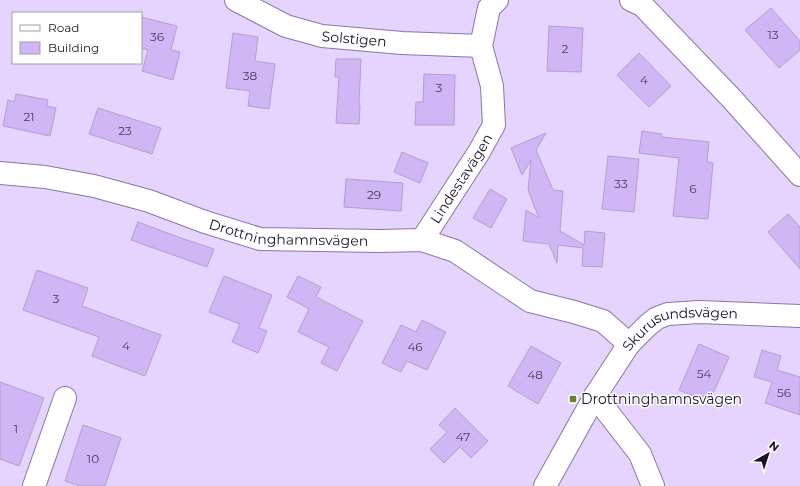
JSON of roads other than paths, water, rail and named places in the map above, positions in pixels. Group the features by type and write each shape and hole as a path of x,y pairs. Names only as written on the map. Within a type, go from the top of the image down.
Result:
{"street":[{"name":"Solstigen","path":"236,0 286,26 322,36 402,43 481,46"},
{"name":"Lindestavägen","path":"422,240 479,152 494,125 492,86 481,46 489,8 497,0"},
{"path":"631,0 642,5 732,99 800,174"},
{"name":"Drottninghamnsvägen","path":"0,173 45,177 94,186 149,201 205,222 260,239 380,241 422,240 454,251 530,301 603,321 629,344"},
{"name":"Skurusundsvägen","path":"545,486 595,396 629,344 657,318 668,314 699,312 800,316"},
{"path":"595,396 640,454 653,486"},
{"path":"34,486 65,398"}],"place":[{"name":"Drottninghamnsvägen","path":"573,399"}]}
